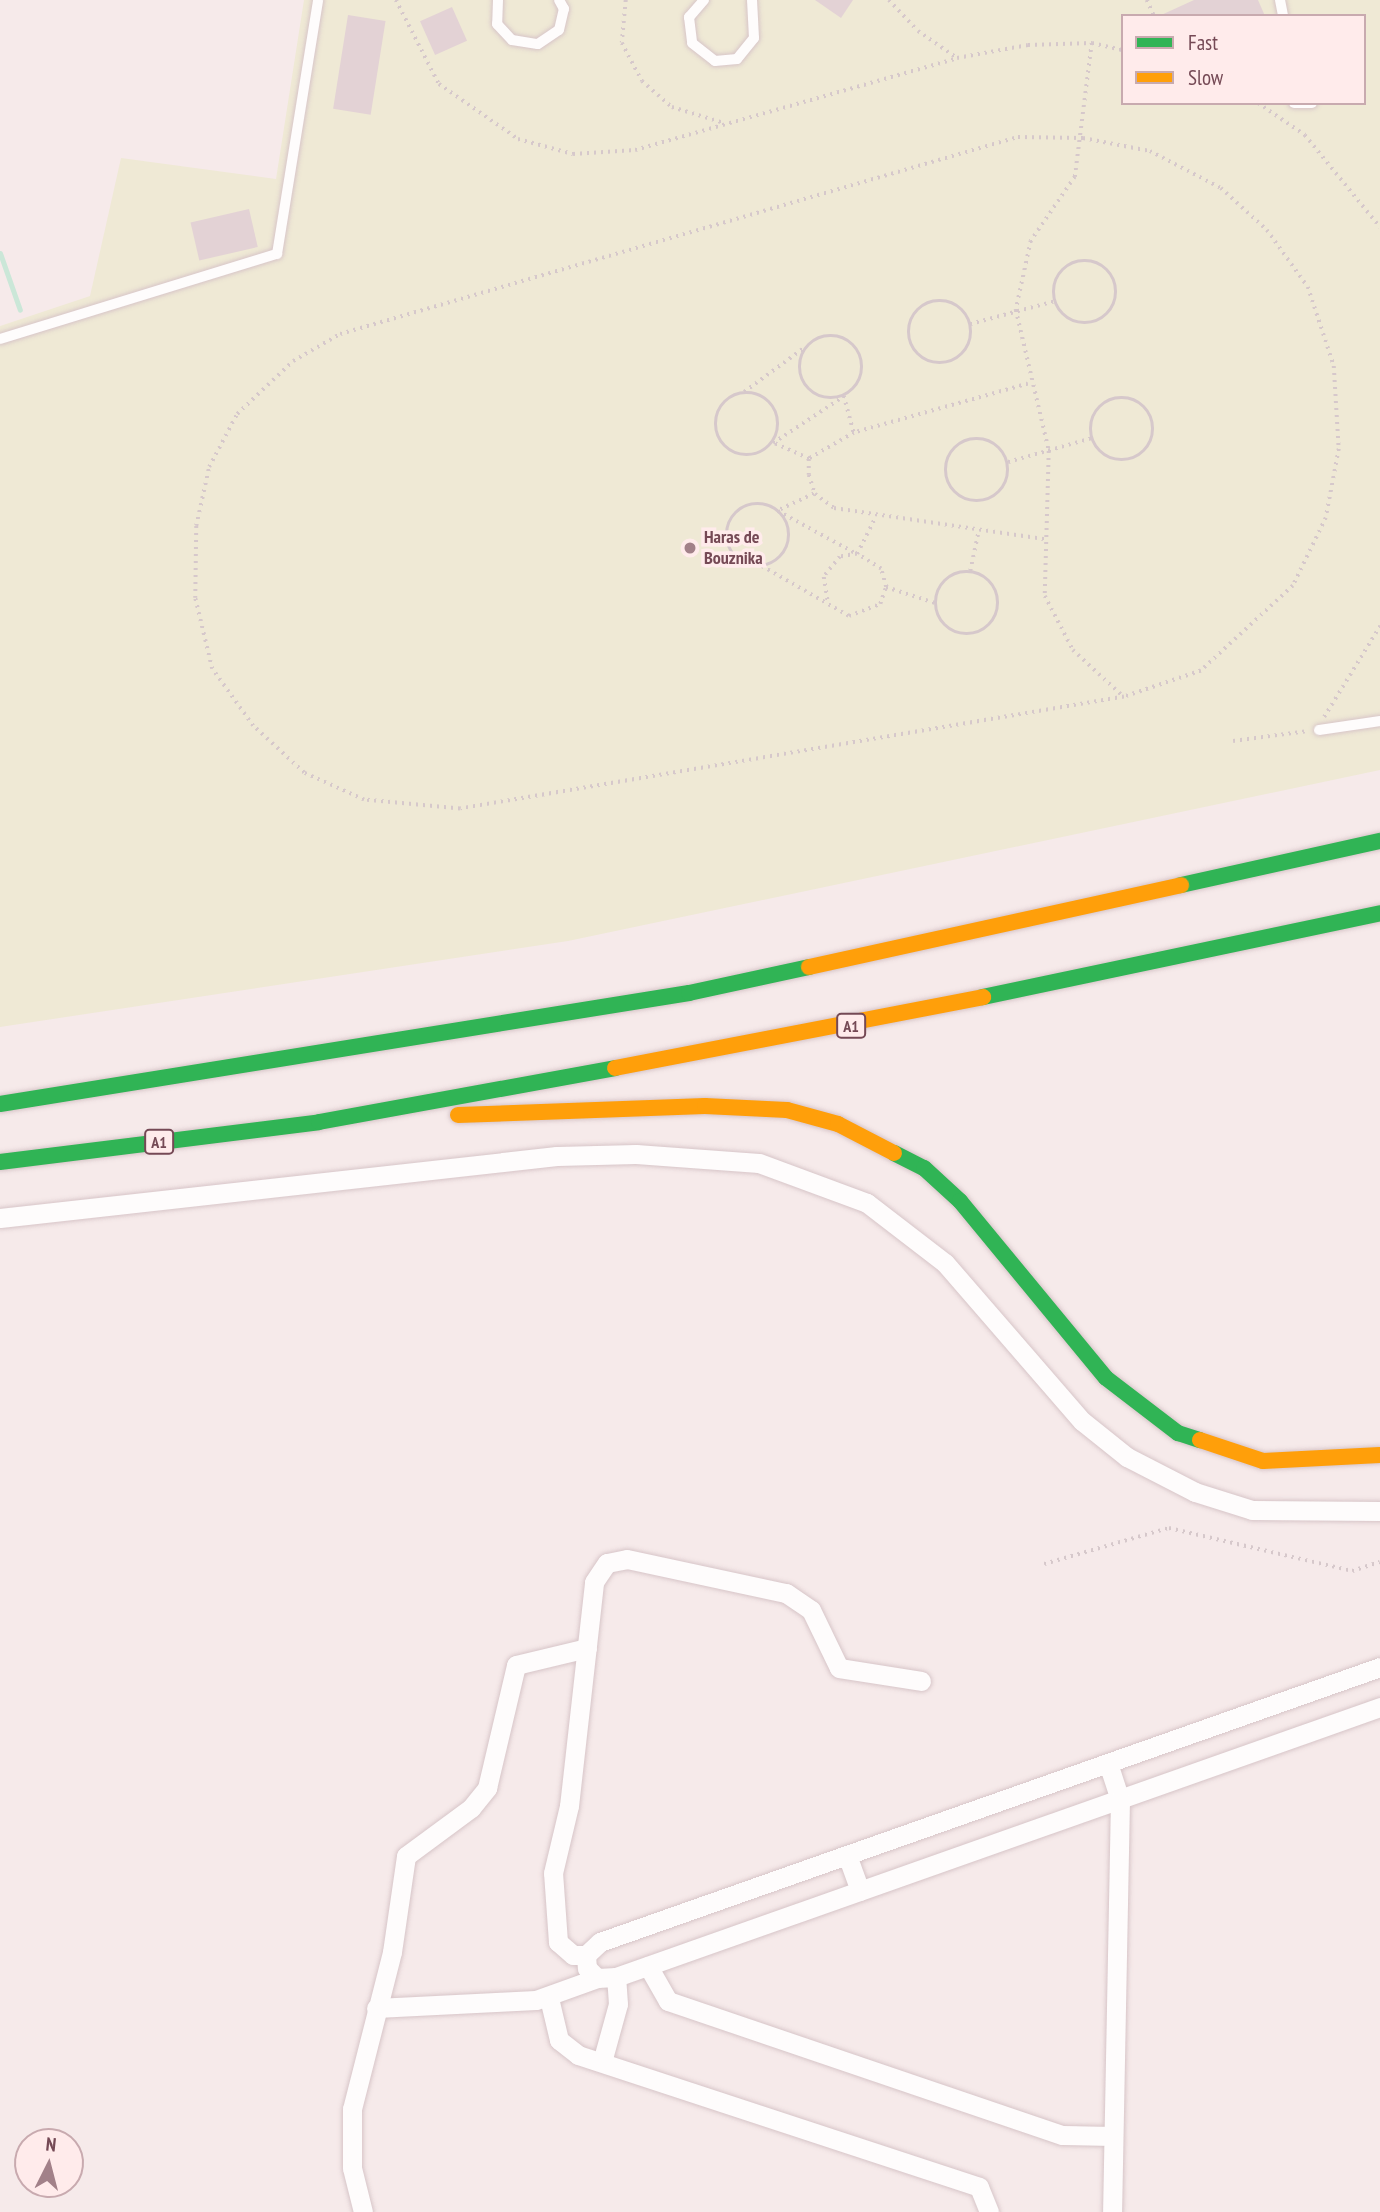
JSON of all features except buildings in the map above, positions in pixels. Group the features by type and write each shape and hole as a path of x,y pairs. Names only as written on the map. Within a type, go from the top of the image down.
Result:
{"highway":[{"path":"1025,920 1314,836"},
{"path":"0,1104 689,993 1380,841"},
{"name":"A1","path":"0,1163 319,1122 839,1028 1380,913"},
{"path":"319,1122 705,1106 787,1110 838,1124 924,1168 960,1201 1106,1378 1178,1433 1263,1461 1380,1455"}],"street":[{"path":"0,1218 557,1156 636,1154 759,1163 867,1203 944,1263 1082,1420 1127,1457 1195,1492 1252,1510 1380,1511"},
{"path":"921,1681 839,1668 811,1610 796,1597 627,1559 607,1563 597,1575 552,1885 558,1942 573,1955 586,1955 600,1942 1380,1667"},
{"path":"363,2212 350,2129 376,2008 397,1928 406,1856 420,1840 471,1808 487,1788 512,1670 530,1658 587,1648"},
{"path":"376,2008 549,1998 860,1892 1380,1707"},
{"path":"1108,1763 1120,1799 1112,2212"},
{"path":"847,1855 860,1892"},
{"path":"586,1955 606,1977 618,2004 602,2062"},
{"path":"648,1966 668,2001 1062,2136 1113,2136"},
{"path":"549,1998 559,2040 602,2062 979,2187 989,2212"}],"lane":[{"path":"0,339 276,254 318,0"},
{"path":"498,0 497,24 512,40 538,44 559,30 564,9 559,0"},
{"path":"704,0 689,17 692,43 715,61 737,59 754,38 752,0"},
{"path":"1319,730 1380,721"}],"path":[{"path":"396,0 439,84 518,139 573,154 622,151 957,58 1028,45 1092,43 1121,50"},
{"path":"626,0 622,43 642,80 672,107 725,123"},
{"path":"889,0 918,31 957,58"},
{"path":"1092,43 1083,138 1076,177 1031,241 1016,310 1028,384 1049,451 1052,496 1045,540 1045,596 1073,650 1124,697"},
{"path":"1261,105 1305,135 1380,227"},
{"path":"1018,137 1083,138 1150,151 1230,196 1267,230 1308,287 1334,366 1339,449 1326,518 1293,586 1201,671 1124,697 526,801 460,809 364,800 304,773 253,726 212,669 195,598 196,526 209,467 237,414 293,361 340,334 1018,137"},
{"path":"1079,261 1105,268 1115,284 1114,303 1097,321 1072,320 1055,302 1058,276 1079,261"},
{"path":"934,301 960,308 970,324 969,343 952,361 927,360 910,342 913,316 934,301"},
{"path":"970,324 1055,302"},
{"path":"834,336 858,350 861,378 844,396 773,443 743,455 721,442 720,408 810,344 834,336"},
{"path":"810,344 800,368 805,384 827,398 844,396"},
{"path":"809,459 854,433 1028,384"},
{"path":"742,394 760,396 774,408 779,426 773,443"},
{"path":"844,396 854,433"},
{"path":"1116,398 1142,405 1152,421 1152,440 1134,457 1109,457 1092,438 1095,413 1116,398"},
{"path":"1007,462 1092,438"},
{"path":"971,439 997,446 1007,462 1007,481 989,499 964,499 947,480 950,454 971,439"},
{"path":"773,443 809,459"},
{"path":"809,459 815,494 834,508 875,518 1045,540"},
{"path":"778,511 815,494"},
{"path":"761,504 857,554 874,561 886,587 880,604 866,614 841,614 828,603 762,566 738,559 728,527 744,507 761,504"},
{"path":"762,566 788,546 789,527 778,511"},
{"path":"828,603 823,586 827,569 857,554 875,518"},
{"path":"970,571 978,532"},
{"path":"886,587 935,603 954,631 986,627 996,613 997,595 987,579 970,571 945,580 935,603"},
{"path":"1233,741 1319,730 1380,626"},
{"path":"1044,1564 1169,1528 1352,1571 1380,1562"}],"shaded area":[{"name":"Haras de Bouznika","path":"304,0 1380,0 1380,770 568,941 0,1027 0,326 90,296 121,158 276,179"}],"waterway":[{"path":"0,253 20,310"}],"traffic: fast":[{"path":"1181,885 1380,841"},
{"path":"983,997 1380,913"},
{"path":"0,1104 689,993 809,967"},
{"path":"0,1162 319,1122 615,1068"},
{"path":"894,1153 924,1168 960,1201 1106,1378 1178,1433 1200,1440"}],"traffic: slow":[{"path":"809,967 1181,885"},
{"path":"615,1068 983,997"},
{"path":"458,1115 705,1106 787,1110 838,1124 894,1153"},
{"path":"1200,1440 1263,1461 1380,1455"}],"place":[{"name":"Haras de Bouznika","path":"690,548"}]}
